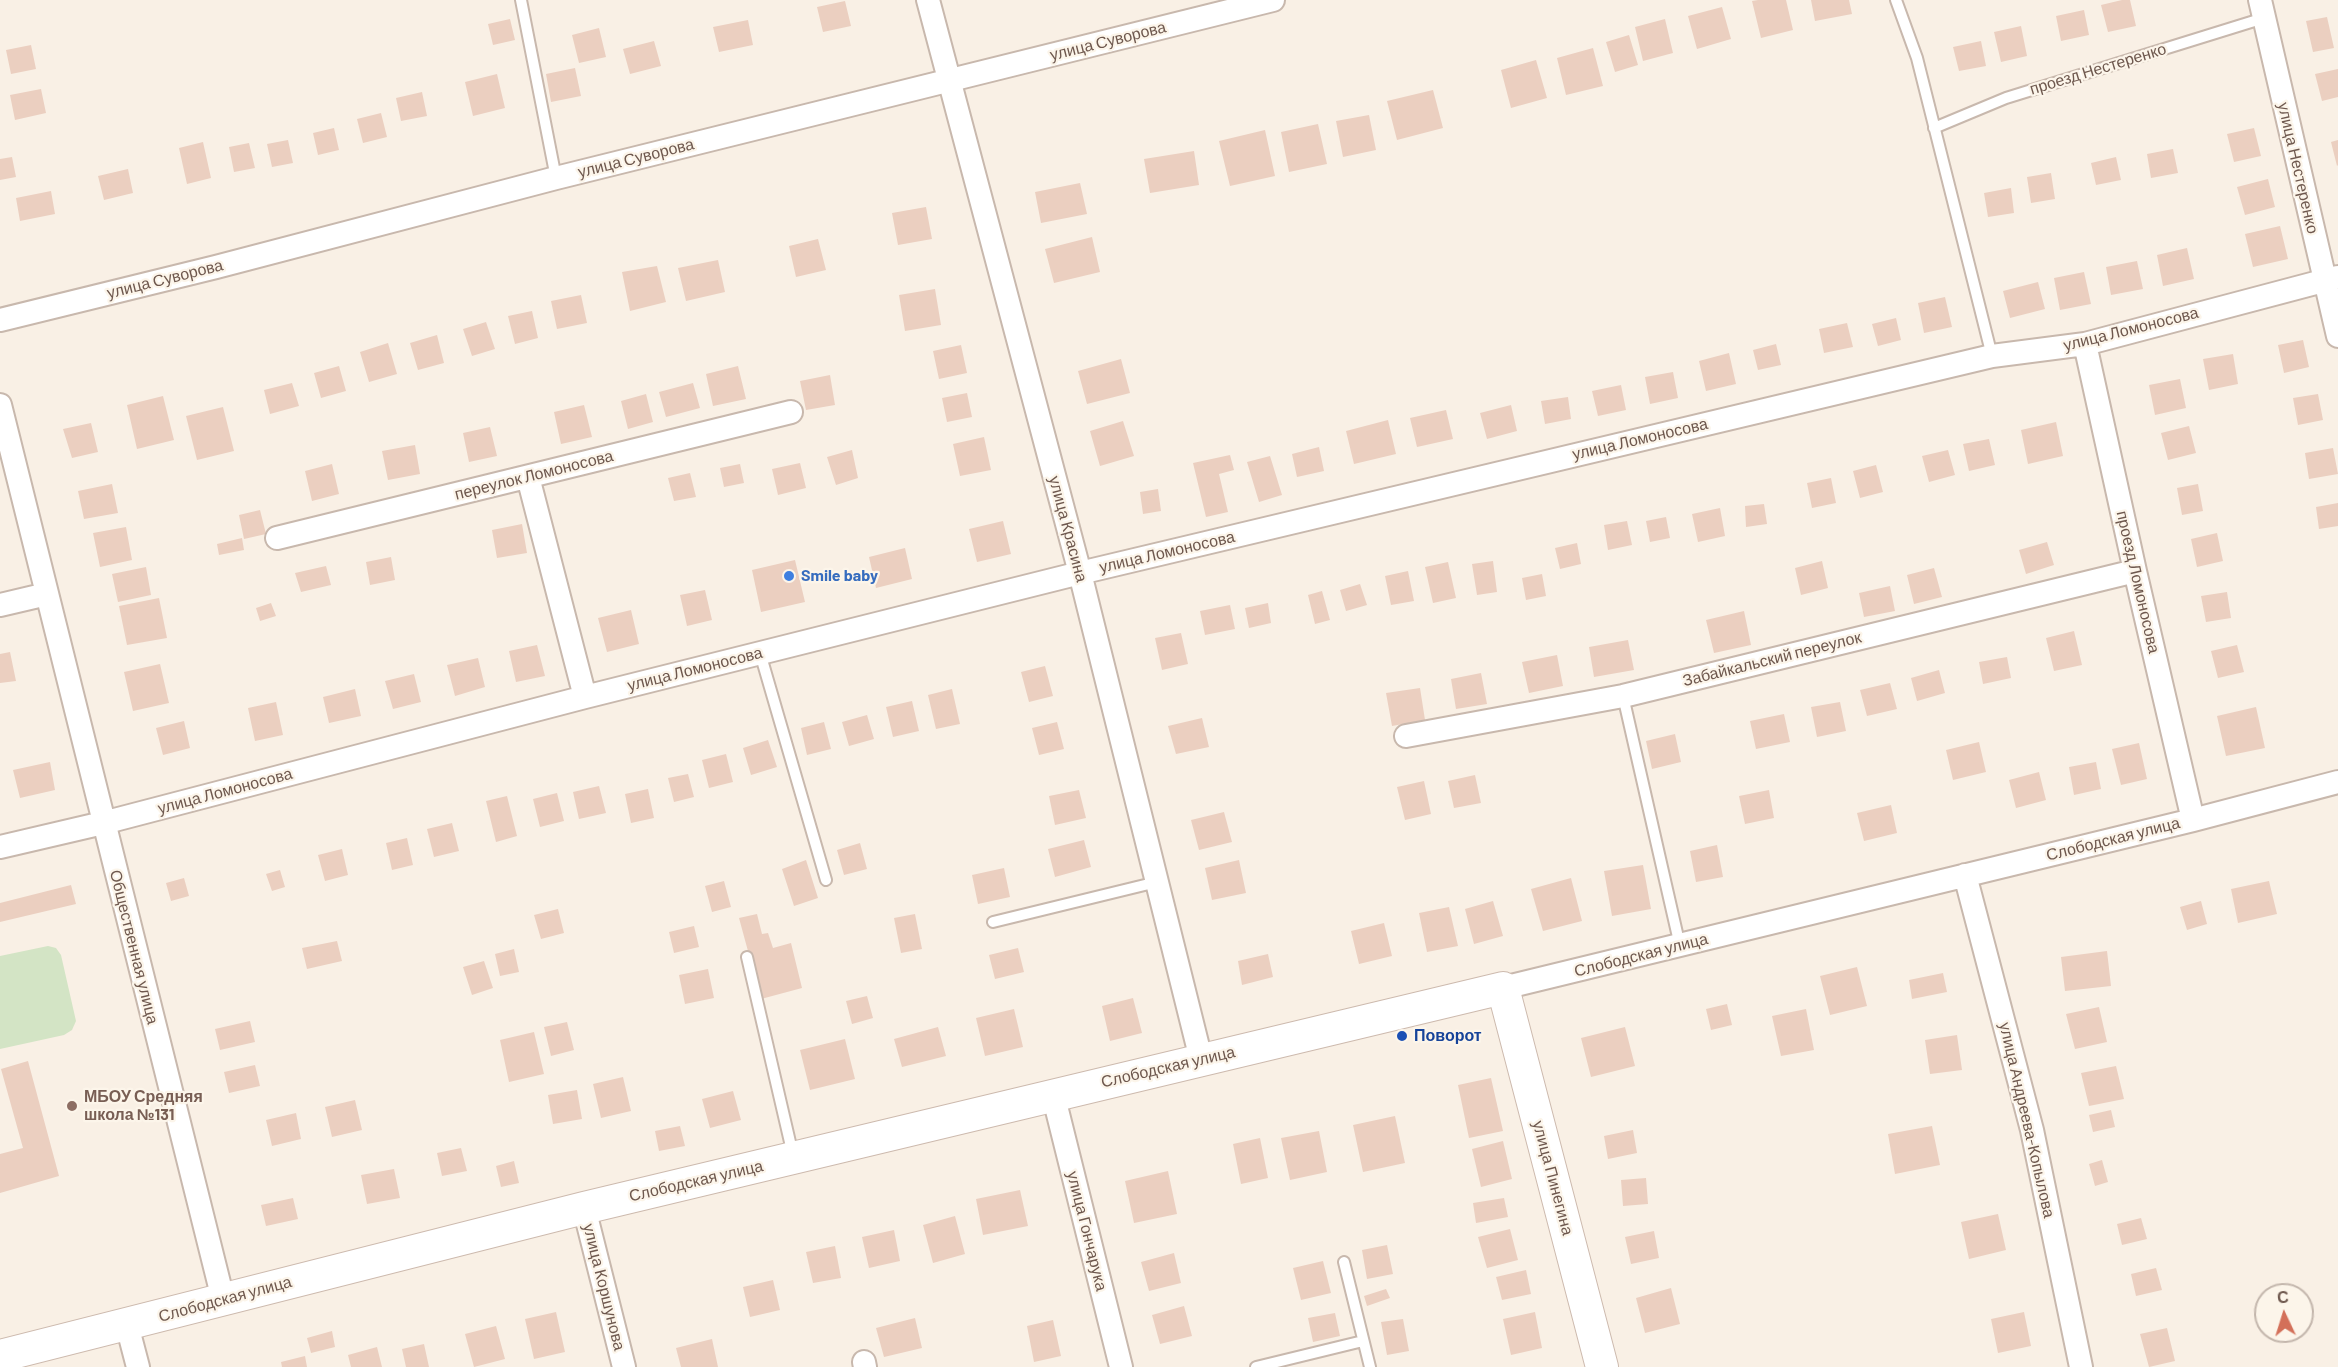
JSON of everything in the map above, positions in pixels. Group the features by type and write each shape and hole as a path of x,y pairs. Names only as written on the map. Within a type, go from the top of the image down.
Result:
{"street":[{"name":"улица Красина","path":"928,0 1080,573 1201,1059"},
{"name":"улица Суворова","path":"0,320 227,264 556,178 1273,0"},
{"name":"улица Нестеренко","path":"2262,9 2331,278 2338,336"},
{"name":"улица Ломоносова","path":"0,847 103,823 585,697 1080,573 1992,356 2085,344 2331,278"},
{"name":"проезд Ломоносова","path":"2085,344 2193,820"},
{"name":"Общественная улица","path":"0,405 223,1299"},
{"name":"переулок Ломоносова","path":"277,538 791,412"},
{"path":"528,477 585,697"},
{"name":"Забайкальский переулок","path":"1406,736 1623,696 2135,571"},
{"path":"0,605 47,594"},
{"name":"Слободская улица","path":"0,1356 584,1208 1053,1094 1680,946 2193,820 2338,782"},
{"name":"улица Андреева-Копылова","path":"1965,875 2032,1130 2081,1367"},
{"name":"улица Пинегина","path":"1503,988 1602,1367"},
{"name":"улица Гончарука","path":"1053,1094 1121,1367"},
{"name":"улица Коршунова","path":"584,1208 624,1367"},
{"path":"127,1325 138,1367"}],"lane":[{"path":"521,0 556,178"},
{"path":"1896,0 1917,58 1992,356"},
{"name":"проезд Нестеренко","path":"1934,128 2006,98 2262,9"},
{"path":"760,653 826,880"},
{"path":"1623,696 1680,946"},
{"path":"993,922 1157,882"},
{"path":"747,957 794,1158"},
{"path":"1344,1262 1370,1367"},
{"path":"1256,1367 1364,1341"}],"green space":[{"path":"48,946 56,948 61,955 76,1021 72,1030 64,1035 0,1049 0,956"}],"building":[{"path":"1786,0 1793,30 1761,38 1752,1"},
{"path":"1811,0 1849,0 1852,14 1815,21"},
{"path":"2130,0 2136,26 2108,32 2101,5"},
{"path":"845,1 851,26 823,32 817,7"},
{"path":"1722,7 1731,39 1697,49 1688,16"},
{"path":"2084,10 2089,35 2061,41 2056,16"},
{"path":"2327,17 2334,48 2313,52 2306,21"},
{"path":"510,19 515,40 493,45 488,24"},
{"path":"1665,19 1673,53 1643,61 1635,27"},
{"path":"748,20 753,45 719,52 713,27"},
{"path":"2021,26 2027,56 2001,62 1994,32"},
{"path":"599,28 606,57 579,63 572,35"},
{"path":"1629,35 1638,65 1615,72 1606,42"},
{"path":"654,41 661,66 630,74 623,49"},
{"path":"1981,41 1986,66 1959,71 1953,47"},
{"path":"31,45 36,69 11,74 6,50"},
{"path":"1593,48 1603,86 1566,95 1557,58"},
{"path":"1536,60 1547,98 1511,108 1501,70"},
{"path":"575,68 581,96 551,102 546,74"},
{"path":"2338,69 2338,97 2322,101 2315,74"},
{"path":"497,74 505,108 473,116 465,82"},
{"path":"41,89 46,113 15,120 10,95"},
{"path":"1433,90 1443,128 1397,140 1387,101"},
{"path":"422,92 427,116 401,121 396,98"},
{"path":"381,113 387,137 363,143 357,119"},
{"path":"1369,115 1376,150 1343,157 1336,121"},
{"path":"1318,124 1327,164 1289,172 1281,132"},
{"path":"334,128 339,150 318,155 313,133"},
{"path":"2254,128 2261,156 2234,162 2227,134"},
{"path":"1265,130 1275,176 1230,186 1219,141"},
{"path":"288,140 293,163 272,167 267,144"},
{"path":"2338,140 2338,165 2337,166 2331,142"},
{"path":"203,142 211,178 187,184 179,148"},
{"path":"249,143 255,168 234,172 229,147"},
{"path":"2173,149 2178,173 2151,178 2147,154"},
{"path":"1194,151 1199,185 1150,193 1144,159"},
{"path":"12,157 16,177 0,180 0,159"},
{"path":"2116,157 2121,180 2096,185 2091,163"},
{"path":"128,169 133,193 104,200 98,176"},
{"path":"2051,173 2055,199 2031,203 2027,177"},
{"path":"2268,179 2275,207 2245,215 2237,187"},
{"path":"1080,183 1087,214 1041,223 1035,192"},
{"path":"2011,188 2014,213 1988,217 1984,193"},
{"path":"51,191 55,214 20,221 16,198"},
{"path":"926,207 932,239 898,245 892,213"},
{"path":"2280,226 2288,259 2253,267 2245,234"},
{"path":"1092,237 1100,272 1054,283 1045,249"},
{"path":"818,239 826,270 796,277 789,246"},
{"path":"2187,248 2194,279 2163,286 2157,255"},
{"path":"718,260 725,292 686,301 678,268"},
{"path":"2137,261 2143,289 2111,295 2106,267"},
{"path":"657,266 666,302 630,311 622,272"},
{"path":"2084,272 2091,304 2060,310 2054,278"},
{"path":"2038,282 2045,309 2010,318 2003,291"},
{"path":"935,289 941,325 905,331 899,295"},
{"path":"581,295 587,323 557,329 551,301"},
{"path":"1945,297 1952,327 1924,333 1918,303"},
{"path":"532,311 538,338 515,344 508,316"},
{"path":"1896,318 1901,340 1878,346 1872,324"},
{"path":"486,322 495,349 472,356 463,329"},
{"path":"1847,323 1853,347 1824,353 1819,329"},
{"path":"437,335 444,363 418,370 410,343"},
{"path":"2303,340 2309,367 2284,373 2278,345"},
{"path":"388,343 397,374 369,382 360,352"},
{"path":"1776,344 1781,365 1758,370 1753,350"},
{"path":"961,345 967,373 939,379 933,351"},
{"path":"1729,353 1736,384 1706,391 1699,361"},
{"path":"2233,354 2238,384 2209,390 2203,359"},
{"path":"1121,359 1130,393 1087,404 1078,371"},
{"path":"339,366 346,391 321,398 314,373"},
{"path":"738,366 746,399 713,406 706,374"},
{"path":"1673,372 1678,398 1650,404 1645,377"},
{"path":"830,375 835,405 806,410 800,381"},
{"path":"2180,379 2186,408 2155,415 2149,385"},
{"path":"292,383 299,406 270,414 264,390"},
{"path":"693,383 700,408 666,417 659,392"},
{"path":"1621,385 1626,410 1598,416 1592,391"},
{"path":"967,393 972,417 947,422 942,398"},
{"path":"646,394 653,422 628,429 621,401"},
{"path":"2318,394 2323,420 2298,425 2293,398"},
{"path":"163,396 174,440 137,449 127,405"},
{"path":"1568,397 1571,419 1545,424 1541,401"},
{"path":"584,405 592,437 561,444 554,412"},
{"path":"1511,405 1517,431 1487,439 1480,413"},
{"path":"223,407 234,451 197,460 186,416"},
{"path":"1446,410 1453,439 1417,447 1410,418"},
{"path":"1388,420 1396,454 1354,464 1346,431"},
{"path":"1123,421 1134,456 1100,466 1090,431"},
{"path":"2056,422 2063,456 2028,464 2021,430"},
{"path":"91,423 98,452 72,458 63,429"},
{"path":"2189,426 2196,453 2168,460 2161,433"},
{"path":"490,427 497,456 469,462 463,433"},
{"path":"984,437 991,470 960,476 953,444"},
{"path":"1989,439 1995,465 1969,471 1963,444"},
{"path":"415,445 420,474 388,480 382,451"},
{"path":"1319,447 1324,471 1297,477 1292,454"},
{"path":"2333,448 2338,474 2309,479 2305,453"},
{"path":"852,450 858,478 836,485 827,457"},
{"path":"1948,450 1955,475 1929,482 1922,456"},
{"path":"1230,455 1234,470 1219,474 1228,512 1206,517 1193,463"},
{"path":"1270,456 1282,495 1259,502 1247,462"},
{"path":"800,463 806,488 778,495 772,469"},
{"path":"332,464 339,494 312,501 305,471"},
{"path":"740,464 744,483 724,487 720,468"},
{"path":"1876,465 1883,492 1860,498 1853,471"},
{"path":"690,473 696,497 674,501 668,478"},
{"path":"1831,478 1836,503 1812,508 1807,483"},
{"path":"112,484 118,513 84,519 78,491"},
{"path":"2198,484 2203,511 2182,515 2177,488"},
{"path":"1158,489 1161,511 1143,514 1140,492"},
{"path":"2338,503 2338,526 2319,529 2316,507"},
{"path":"1764,504 1767,524 1746,527 1745,506"},
{"path":"1720,508 1725,536 1698,542 1692,514"},
{"path":"260,510 266,534 244,539 239,515"},
{"path":"1666,517 1670,538 1650,542 1646,521"},
{"path":"1003,521 1011,554 977,562 969,529"},
{"path":"1627,521 1632,545 1608,550 1604,525"},
{"path":"522,524 527,553 497,558 492,530"},
{"path":"126,527 132,560 100,567 93,533"},
{"path":"2217,533 2223,561 2197,567 2191,539"},
{"path":"242,538 244,550 219,555 217,544"},
{"path":"2047,542 2054,565 2026,574 2019,550"},
{"path":"1577,543 1581,564 1560,569 1555,548"},
{"path":"905,548 912,579 876,588 869,557"},
{"path":"391,557 395,580 370,585 366,562"},
{"path":"795,560 805,602 761,612 752,570"},
{"path":"1493,561 1497,592 1477,595 1472,564"},
{"path":"1822,561 1828,588 1801,595 1795,568"},
{"path":"1448,562 1456,598 1433,603 1425,567"},
{"path":"326,566 331,585 301,592 295,573"},
{"path":"146,567 151,595 118,602 112,574"},
{"path":"1934,568 1942,597 1914,604 1907,575"},
{"path":"1408,571 1414,601 1391,605 1385,576"},
{"path":"1542,574 1546,596 1526,600 1522,578"},
{"path":"1360,584 1367,605 1346,611 1340,590"},
{"path":"1890,586 1895,611 1864,617 1859,593"},
{"path":"705,590 712,620 687,626 680,595"},
{"path":"1322,591 1330,620 1315,624 1308,595"},
{"path":"2227,592 2231,618 2206,622 2201,596"},
{"path":"159,598 167,638 127,645 119,606"},
{"path":"271,603 276,616 260,621 256,608"},
{"path":"1268,603 1271,623 1249,628 1245,608"},
{"path":"1230,605 1235,629 1205,635 1200,611"},
{"path":"631,610 639,644 607,652 598,618"},
{"path":"1744,611 1751,645 1714,653 1706,620"},
{"path":"2074,631 2082,665 2054,671 2046,638"},
{"path":"1181,633 1188,664 1162,670 1155,638"},
{"path":"1628,640 1634,670 1594,677 1589,647"},
{"path":"537,645 545,676 516,682 509,651"},
{"path":"2237,645 2244,672 2218,678 2211,651"},
{"path":"10,652 16,681 0,683 0,654"},
{"path":"1557,655 1563,686 1529,693 1522,662"},
{"path":"2007,657 2011,678 1983,684 1979,662"},
{"path":"478,658 485,687 455,696 447,665"},
{"path":"160,664 169,703 133,711 124,672"},
{"path":"1045,666 1053,696 1029,702 1021,672"},
{"path":"1939,670 1945,693 1917,701 1911,678"},
{"path":"1481,673 1487,704 1456,709 1451,679"},
{"path":"414,674 421,702 393,709 385,681"},
{"path":"1890,683 1897,709 1867,716 1860,690"},
{"path":"1420,688 1425,720 1392,726 1386,693"},
{"path":"355,689 361,716 329,723 323,697"},
{"path":"952,689 960,724 936,729 928,695"},
{"path":"912,701 919,731 893,737 886,707"},
{"path":"276,702 283,735 255,741 248,708"},
{"path":"1840,702 1846,731 1817,737 1811,707"},
{"path":"2256,707 2265,748 2226,756 2217,716"},
{"path":"1784,714 1790,742 1756,749 1750,721"},
{"path":"867,715 874,739 849,746 842,722"},
{"path":"1202,718 1209,747 1176,754 1168,726"},
{"path":"184,721 190,748 163,755 156,728"},
{"path":"824,722 831,749 807,755 801,728"},
{"path":"1057,722 1064,749 1039,755 1032,728"},
{"path":"1675,734 1681,762 1652,769 1646,741"},
{"path":"768,740 777,767 751,775 743,748"},
{"path":"1979,742 1986,772 1953,780 1946,750"},
{"path":"2139,743 2147,779 2121,785 2112,749"},
{"path":"726,754 733,782 709,788 702,760"},
{"path":"50,762 55,790 20,798 13,770"},
{"path":"2096,762 2101,789 2074,795 2069,767"},
{"path":"2039,772 2046,800 2016,808 2009,780"},
{"path":"688,774 694,797 674,802 668,778"},
{"path":"1475,775 1481,803 1454,808 1448,781"},
{"path":"1424,781 1431,814 1405,820 1397,787"},
{"path":"599,786 606,813 579,819 573,792"},
{"path":"648,789 654,818 631,823 625,794"},
{"path":"1079,790 1086,818 1055,825 1049,796"},
{"path":"1769,790 1774,818 1745,824 1739,796"},
{"path":"557,793 564,821 540,827 533,799"},
{"path":"507,796 517,836 496,842 486,801"},
{"path":"1891,805 1897,833 1864,841 1857,813"},
{"path":"1224,812 1232,842 1199,850 1191,820"},
{"path":"452,823 459,851 434,857 427,829"},
{"path":"407,838 413,865 392,870 386,843"},
{"path":"1084,840 1091,867 1055,877 1048,849"},
{"path":"860,843 867,869 844,875 837,850"},
{"path":"1717,845 1723,877 1696,882 1690,851"},
{"path":"342,849 348,875 325,881 318,855"},
{"path":"806,860 818,898 794,906 782,869"},
{"path":"1239,860 1246,893 1212,900 1205,868"},
{"path":"1643,865 1651,909 1612,916 1604,871"},
{"path":"1004,868 1010,897 978,904 972,875"},
{"path":"280,870 285,887 272,891 266,874"},
{"path":"184,878 189,896 171,901 166,883"},
{"path":"1571,878 1582,921 1543,931 1531,889"},
{"path":"724,881 731,907 712,912 705,886"},
{"path":"2269,881 2277,914 2238,923 2231,889"},
{"path":"71,885 76,904 0,922 0,903"},
{"path":"1493,901 1503,936 1474,944 1465,909"},
{"path":"2201,901 2207,924 2187,930 2180,907"},
{"path":"1449,907 1458,946 1427,952 1419,913"},
{"path":"558,909 564,933 541,939 534,915"},
{"path":"757,914 762,934 768,933 773,948 791,943 802,988 761,999 739,918"},
{"path":"915,914 922,949 901,953 894,918"},
{"path":"1384,923 1392,956 1359,964 1351,931"},
{"path":"694,926 699,947 674,953 669,932"},
{"path":"337,941 342,961 307,969 302,948"},
{"path":"1018,948 1024,972 995,979 989,955"},
{"path":"514,949 519,972 500,976 495,954"},
{"path":"2107,951 2111,986 2065,991 2061,957"},
{"path":"1268,954 1273,977 1242,985 1238,961"},
{"path":"484,961 493,988 472,995 463,967"},
{"path":"1857,967 1867,1006 1830,1015 1820,976"},
{"path":"708,969 714,998 685,1004 679,975"},
{"path":"1943,973 1947,992 1912,999 1909,980"},
{"path":"867,996 873,1018 852,1024 846,1001"},
{"path":"1133,998 1142,1033 1110,1041 1102,1006"},
{"path":"1727,1004 1732,1025 1711,1030 1706,1009"},
{"path":"2099,1007 2107,1042 2075,1049 2066,1014"},
{"path":"1014,1009 1023,1047 985,1056 976,1018"},
{"path":"1806,1009 1814,1050 1781,1056 1772,1016"},
{"path":"250,1021 255,1042 220,1050 215,1029"},
{"path":"567,1022 574,1050 551,1056 544,1027"},
{"path":"938,1027 946,1056 902,1067 894,1039"},
{"path":"1625,1027 1635,1066 1591,1077 1581,1038"},
{"path":"534,1032 544,1074 509,1082 500,1040"},
{"path":"1957,1035 1962,1070 1930,1074 1925,1040"},
{"path":"845,1039 855,1079 810,1090 800,1050"},
{"path":"28,1061 59,1176 0,1193 0,1154 23,1148 1,1069"},
{"path":"255,1065 260,1086 229,1093 224,1072"},
{"path":"2116,1066 2124,1099 2089,1106 2081,1073"},
{"path":"623,1077 631,1111 601,1118 593,1084"},
{"path":"1491,1078 1503,1131 1469,1138 1458,1085"},
{"path":"577,1090 582,1119 553,1124 548,1095"},
{"path":"733,1091 741,1120 710,1128 702,1099"},
{"path":"355,1100 362,1130 332,1137 325,1107"},
{"path":"2111,1110 2115,1127 2093,1132 2089,1115"},
{"path":"296,1113 301,1139 272,1146 266,1120"},
{"path":"1395,1116 1405,1163 1363,1172 1353,1125"},
{"path":"680,1126 685,1146 659,1151 655,1131"},
{"path":"1932,1126 1940,1165 1895,1174 1888,1134"},
{"path":"1633,1130 1637,1153 1608,1159 1604,1136"},
{"path":"1319,1131 1327,1172 1290,1180 1281,1138"},
{"path":"1260,1138 1268,1178 1241,1184 1233,1144"},
{"path":"1503,1141 1512,1179 1481,1187 1472,1149"},
{"path":"461,1148 467,1171 442,1176 437,1153"},
{"path":"2102,1160 2108,1182 2095,1186 2089,1164"},
{"path":"514,1161 519,1183 501,1187 496,1166"},
{"path":"394,1169 400,1198 367,1204 361,1175"},
{"path":"1168,1171 1177,1214 1134,1223 1125,1181"},
{"path":"1646,1178 1648,1204 1623,1206 1621,1180"},
{"path":"1020,1190 1028,1226 983,1235 976,1199"},
{"path":"293,1198 298,1219 266,1226 261,1205"},
{"path":"1504,1198 1508,1217 1476,1223 1473,1203"},
{"path":"1998,1214 2006,1250 1969,1259 1961,1222"},
{"path":"955,1216 965,1254 933,1263 923,1225"},
{"path":"2141,1218 2147,1239 2122,1245 2117,1224"},
{"path":"1510,1229 1518,1260 1487,1268 1478,1237"},
{"path":"894,1230 900,1261 869,1268 862,1237"},
{"path":"1654,1231 1659,1258 1631,1264 1625,1237"},
{"path":"1387,1245 1393,1274 1367,1279 1362,1250"},
{"path":"835,1246 841,1278 813,1283 806,1252"},
{"path":"1174,1253 1181,1283 1149,1291 1141,1262"},
{"path":"1323,1261 1331,1293 1301,1300 1293,1268"},
{"path":"2156,1268 2162,1290 2136,1296 2131,1274"},
{"path":"1526,1270 1531,1294 1502,1300 1496,1277"},
{"path":"773,1280 780,1310 750,1317 743,1287"},
{"path":"1671,1288 1680,1324 1645,1333 1636,1298"},
{"path":"1386,1289 1390,1298 1367,1306 1364,1296"},
{"path":"1184,1306 1192,1336 1160,1344 1152,1315"},
{"path":"556,1312 565,1352 534,1359 525,1319"},
{"path":"1535,1312 1542,1348 1511,1355 1503,1319"},
{"path":"2024,1312 2031,1346 1998,1353 1991,1319"},
{"path":"1335,1313 1340,1336 1313,1342 1308,1318"},
{"path":"915,1318 922,1348 884,1357 876,1328"},
{"path":"1403,1319 1409,1351 1387,1355 1381,1322"},
{"path":"1053,1320 1061,1356 1034,1362 1027,1326"},
{"path":"496,1326 505,1359 474,1367 465,1334"},
{"path":"2167,1328 2175,1361 2149,1367 2140,1334"},
{"path":"332,1331 335,1347 311,1353 307,1338"},
{"path":"712,1339 718,1367 681,1367 676,1348"},
{"path":"424,1344 429,1367 406,1367 402,1349"},
{"path":"377,1347 382,1367 351,1367 348,1355"},
{"path":"305,1356 307,1367 282,1367 281,1362"}],"place":[{"name":"Smile baby","path":"789,576"},
{"name":"Поворот","path":"1402,1036"},
{"name":"МБОУ Средняя школа №131","path":"72,1106"}]}
